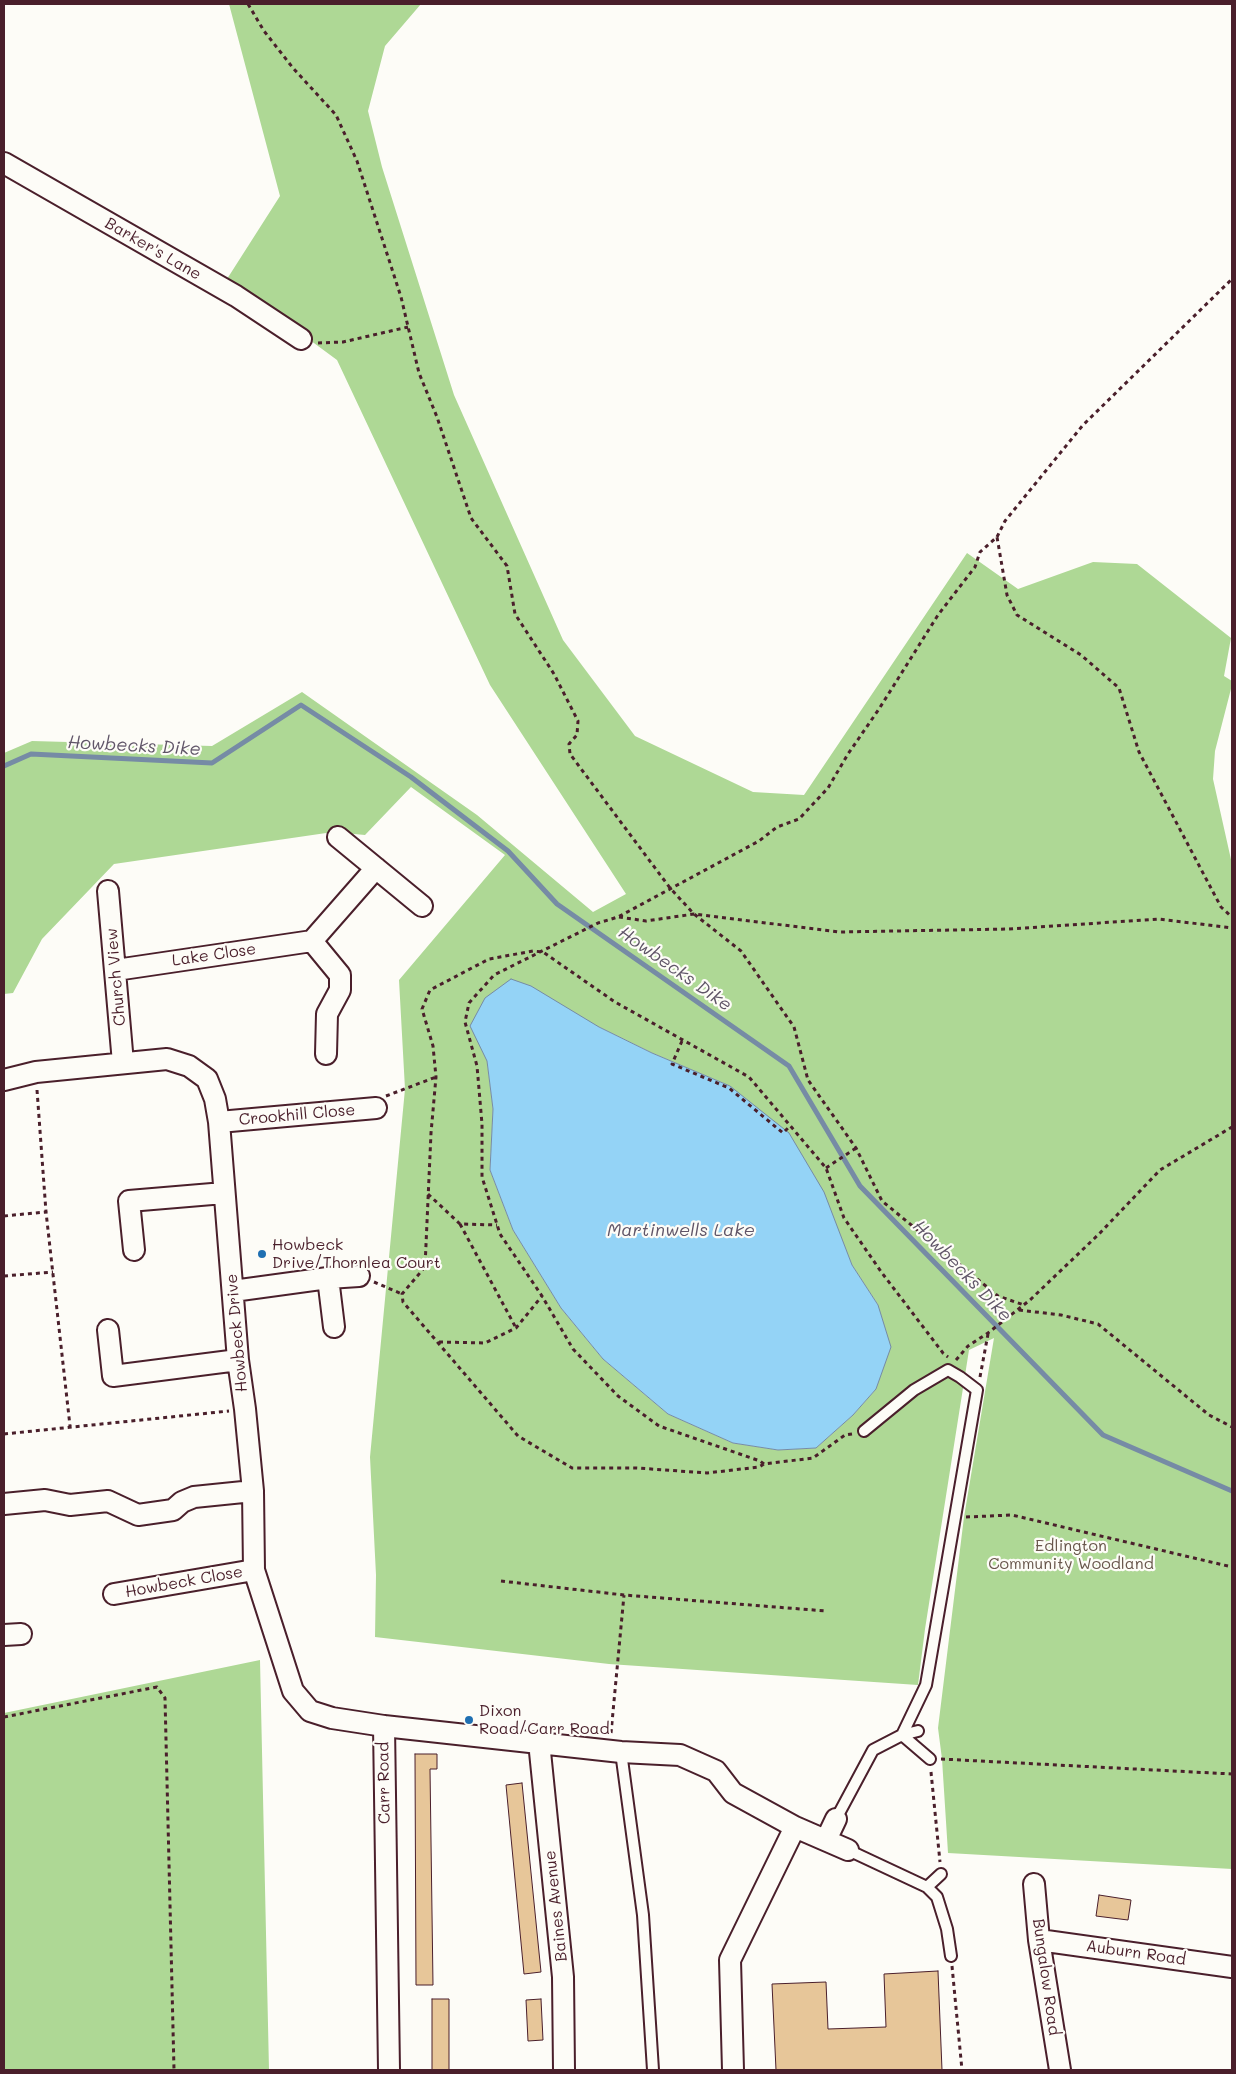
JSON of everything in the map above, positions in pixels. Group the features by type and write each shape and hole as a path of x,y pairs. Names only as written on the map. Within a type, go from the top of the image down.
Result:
{"street":[{"name":"Barker's Lane","path":"4,163 236,296 301,339"},
{"path":"338,837 422,906"},
{"path":"326,1054 327,1014 340,990 340,975 312,941 376,868"},
{"name":"Church View","path":"108,891 123,1063"},
{"name":"Lake Close","path":"116,970 312,941"},
{"name":"Howbeck Drive","path":"4,1080 36,1072 168,1060 189,1066 207,1079 215,1099 219,1122 238,1360 245,1409 252,1491 254,1570 293,1690 310,1711 332,1718 384,1726"},
{"name":"Crookhill Close","path":"219,1122 376,1108"},
{"path":"134,1250 129,1201 224,1192"},
{"path":"233,1291 328,1278 359,1276"},
{"path":"328,1278 334,1327"},
{"path":"108,1330 113,1376 238,1360"},
{"path":"4,1504 45,1500 70,1505 108,1501 138,1515 173,1510 182,1502 194,1497 252,1491"},
{"name":"Howbeck Close","path":"114,1594 254,1570"},
{"name":"Carr Road","path":"389,2070 384,1726 540,1742 615,1752 680,1755 716,1772 732,1793 795,1826 848,1850"},
{"name":"Baines Avenue","path":"540,1742 563,1977 564,2070"},
{"path":"826,1840 836,1819"},
{"path":"733,2070 730,1960 795,1826"},
{"name":"Bungalow Road","path":"1034,1884 1039,1940 1060,2070"},
{"name":"Auburn Road","path":"1039,1940 1232,1967"}],"lane":[{"path":"864,1431 914,1390 948,1370 977,1390 926,1686 902,1736"},
{"path":"836,1819 872,1750 918,1731"},
{"path":"902,1736 930,1759"},
{"path":"615,1752 643,1915 653,2070"},
{"path":"848,1850 926,1887 937,1897 947,1929 951,1956"},
{"path":"926,1887 941,1874"}],"path":[{"path":"248,4 264,31 336,115 357,161 401,297 419,373 437,417 471,518 507,566 515,614 554,674 578,721 577,735 568,744 570,754 670,888 694,914 741,951 794,1026 808,1080 856,1148 882,1201 998,1296 1024,1305"},
{"path":"764,1464 659,1426 618,1396 572,1349 542,1296 500,1234 482,1177 482,1124 477,1066 465,1022 470,1003 494,975 598,923 618,917 759,841 778,828 799,819 828,788 938,615 975,567 980,552 997,537 1005,521 1083,425 1232,278"},
{"path":"301,339 311,343 344,342 408,327"},
{"path":"997,537 1007,596 1017,615 1081,655 1119,688 1139,752 1221,907 1232,917"},
{"path":"618,917 646,921 694,914 840,932 1009,929 1159,919 1232,928"},
{"path":"864,1431 845,1436 813,1458 707,1473 637,1468 572,1468 518,1436 403,1302 402,1294 425,1267 436,1077 433,1046 422,1009 430,990 489,959 543,952 615,1002 749,1078 826,1168 844,1218 882,1273 943,1354 954,1362 968,1346 1019,1310 1099,1234 1160,1170 1232,1127"},
{"path":"682,1041 672,1064 729,1088 783,1133 790,1126"},
{"path":"36,1072 46,1212 70,1426"},
{"path":"376,1108 388,1094 436,1077"},
{"path":"826,1168 856,1148"},
{"path":"428,1194 460,1224 516,1328"},
{"path":"4,1216 46,1212"},
{"path":"460,1224 497,1225"},
{"path":"4,1276 53,1272"},
{"path":"359,1276 402,1294"},
{"path":"439,1342 484,1343 516,1328 542,1296"},
{"path":"1019,1310 1061,1315 1098,1324 1209,1415 1232,1427"},
{"path":"977,1390 988,1333"},
{"path":"4,1434 245,1409"},
{"path":"955,1516 1012,1514 1232,1567"},
{"path":"501,1581 624,1595 826,1611"},
{"path":"615,1752 624,1595"},
{"path":"4,1717 157,1687 165,1698 174,2070"},
{"path":"941,1874 930,1759 1232,1774"},
{"path":"951,1956 962,2070"}],"green space":[{"name":"Edlington Community Woodland","path":"229,4 421,4 385,46 368,111 382,167 454,395 563,640 635,736 753,792 804,795 967,553 1018,589 1093,562 1137,564 1231,638 1224,676 1232,681 1232,685 1215,751 1213,779 1232,864 1232,1869 948,1853 942,1759 938,1728 964,1517 994,1338 969,1350 925,1629 918,1685 609,1664 375,1637 376,1575 370,1457 405,1089 399,980 505,855 411,787 365,835 333,832 114,864 42,939 13,993 4,994 4,753 32,741 212,746 302,692 477,815 593,912 626,894 490,685 337,360 227,279 280,196","holes":["599,1027 652,1053 730,1086 838,1231 852,1265 878,1305 876,1389 853,1415 816,1448 778,1450 733,1443 668,1414 603,1359 561,1308 513,1230 490,1170 493,1109 487,1061"]},
{"path":"260,1660 269,2070 4,2070 4,1713"}],"water":[{"name":"Martinwells Lake","path":"511,979 531,986 599,1027 652,1053 730,1086 789,1133 824,1192 852,1265 878,1305 891,1347 876,1389 853,1415 816,1448 778,1450 733,1443 668,1414 603,1359 561,1308 513,1230 490,1170 493,1109 487,1061 470,1026 485,998"}],"building":[{"path":"415,1754 437,1754 437,1769 430,1769 433,1985 416,1985"},
{"path":"522,1783 541,1972 524,1974 506,1785"},
{"path":"1099,1895 1131,1900 1128,1920 1096,1916"},
{"path":"938,1971 942,2070 776,2070 772,1984 826,1982 828,2029 886,2027 884,1974"},
{"path":"432,1999 449,1999 449,2070 432,2070"},
{"path":"541,1999 543,2040 528,2041 526,2000"}],"waterway":[{"name":"Howbecks Dike","path":"4,766 31,754 212,763 301,705 411,777 508,851 557,904 789,1066 860,1186 1103,1435 1232,1491"}],"place":[{"name":"Howbeck Drive/Thornlea Court","path":"262,1254"},
{"name":"Dixon Road/Carr Road","path":"469,1720"}]}
